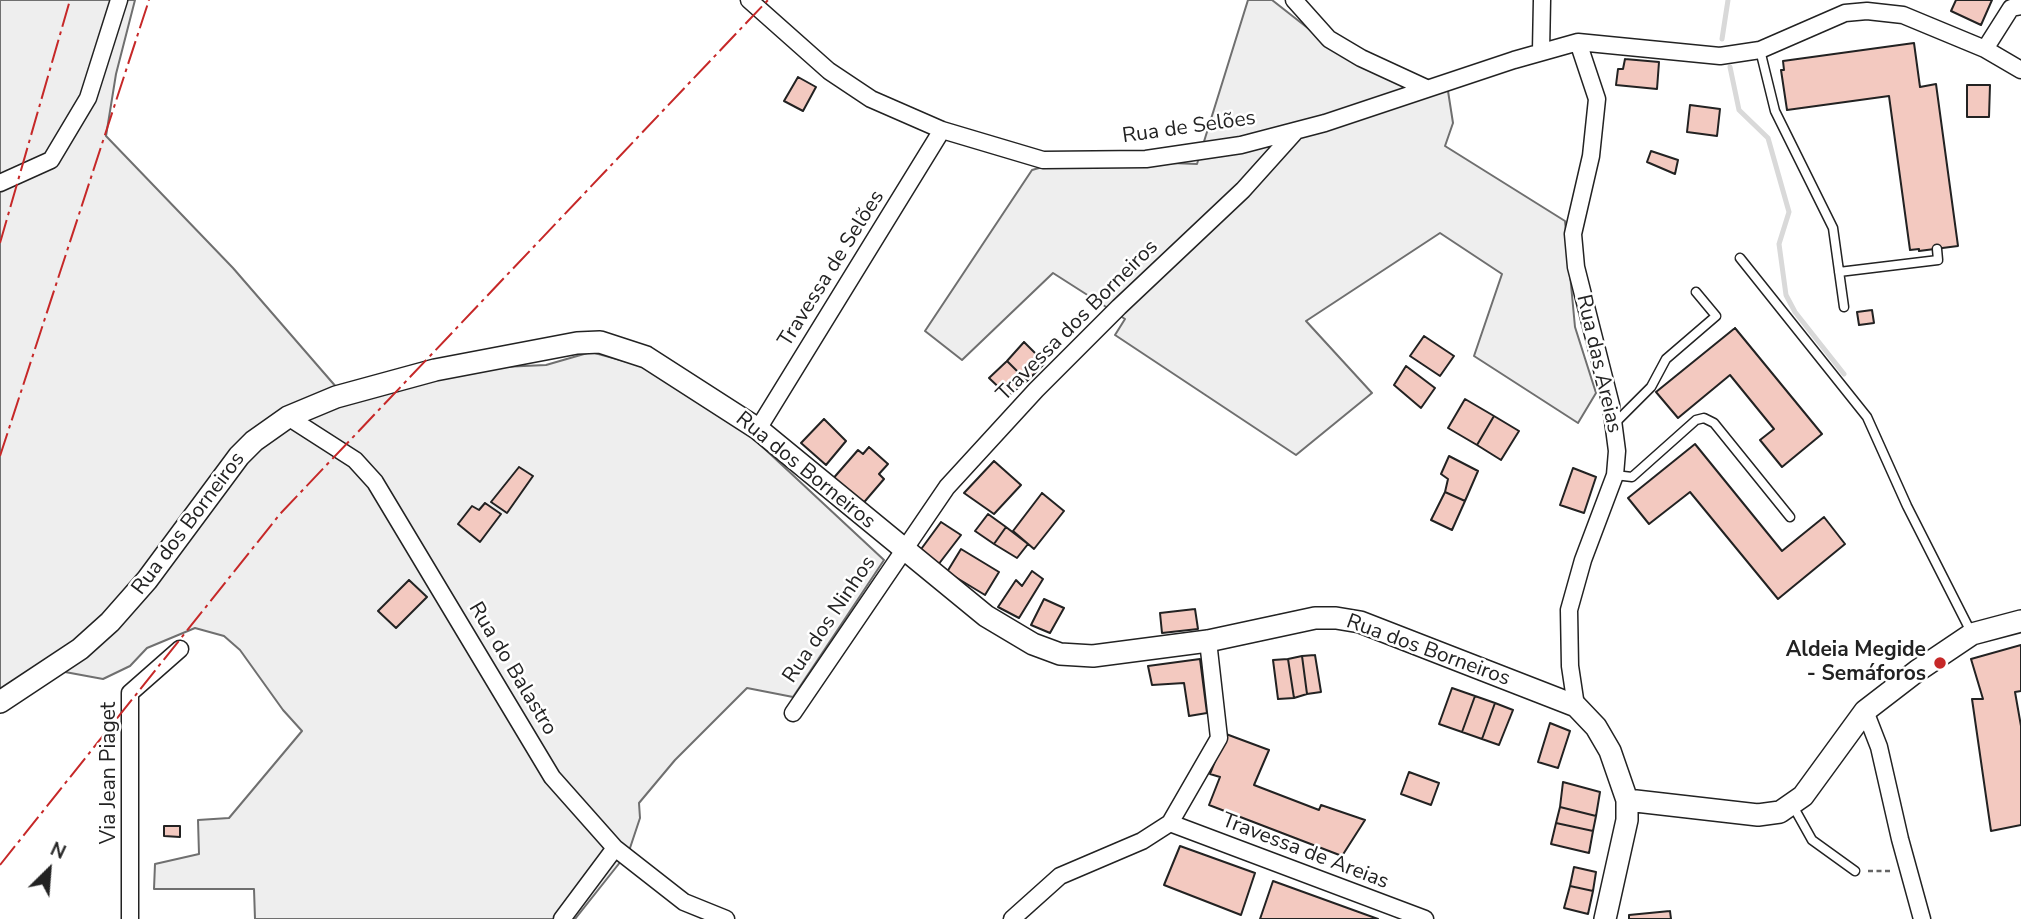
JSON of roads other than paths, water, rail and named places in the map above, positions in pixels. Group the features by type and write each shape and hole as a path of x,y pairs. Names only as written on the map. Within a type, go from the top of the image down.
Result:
{"street":[{"path":"0,183 51,160 88,98 119,0"},
{"name":"Rua de Selões","path":"749,0 829,71 871,99 942,131 1043,160 1146,159 1241,145 1296,131 1541,51 1578,42 1720,56 1760,50 1845,13 1867,11 1903,15 1985,49 2021,70"},
{"path":"1294,0 1329,39 1361,58 1426,88"},
{"path":"1541,51 1542,0"},
{"path":"1985,49 2011,8 2021,6"},
{"name":"Rua das Areias","path":"1576,706 1570,666 1569,610 1583,560 1615,475 1615,423 1576,267 1573,234 1591,156 1597,99 1578,42"},
{"name":"Travessa de Selões","path":"758,429 942,131"},
{"name":"Travessa dos Borneiros","path":"901,550 947,487 1036,390 1243,190 1296,131"},
{"name":"Rua dos Borneiros","path":"0,702 53,668 110,622 147,580 239,456 254,441 288,417 336,397 423,373 577,343 600,342 646,357 758,429 901,550 986,616 1033,643 1060,654 1093,656 1208,640 1315,618 1336,618 1360,622 1576,706"},
{"name":"Rua do Balastro","path":"288,417 355,460 375,482 552,777 615,848 684,902 726,919"},
{"name":"Rua dos Ninhos","path":"793,713 901,550"},
{"path":"1627,800 1758,815 1780,812 1793,806 1865,711 1917,671 1972,635 2021,621"},
{"path":"1012,919 1060,876 1149,838 1170,823 1219,738 1208,640"},
{"name":"Via Jean Piaget","path":"131,919 130,692 180,649"},
{"path":"1576,706 1596,727 1609,751 1627,800 1622,847 1605,919"},
{"path":"1865,711 1880,747 1922,919"},
{"name":"Travessa de Areias","path":"1170,823 1425,919"},
{"path":"562,919 615,848"}],"lane":[{"path":"1760,50 1775,111 1833,228 1844,307"},
{"path":"1839,272 1938,260 1937,249"},
{"path":"1740,258 1867,417 1972,635"},
{"path":"1615,423 1651,387 1666,359 1716,316 1696,292"},
{"path":"1615,475 1632,477 1696,420 1704,418 1714,423 1790,517"},
{"path":"1793,806 1812,840 1855,871"}],"waterway":[{"path":"1722,39 1728,0"},
{"path":"1730,67 1739,110 1768,138 1789,212 1779,244 1786,295 1795,312 1844,374"}],"place":[{"name":"Aldeia Megide - Semáforos","path":"1940,663"}]}
